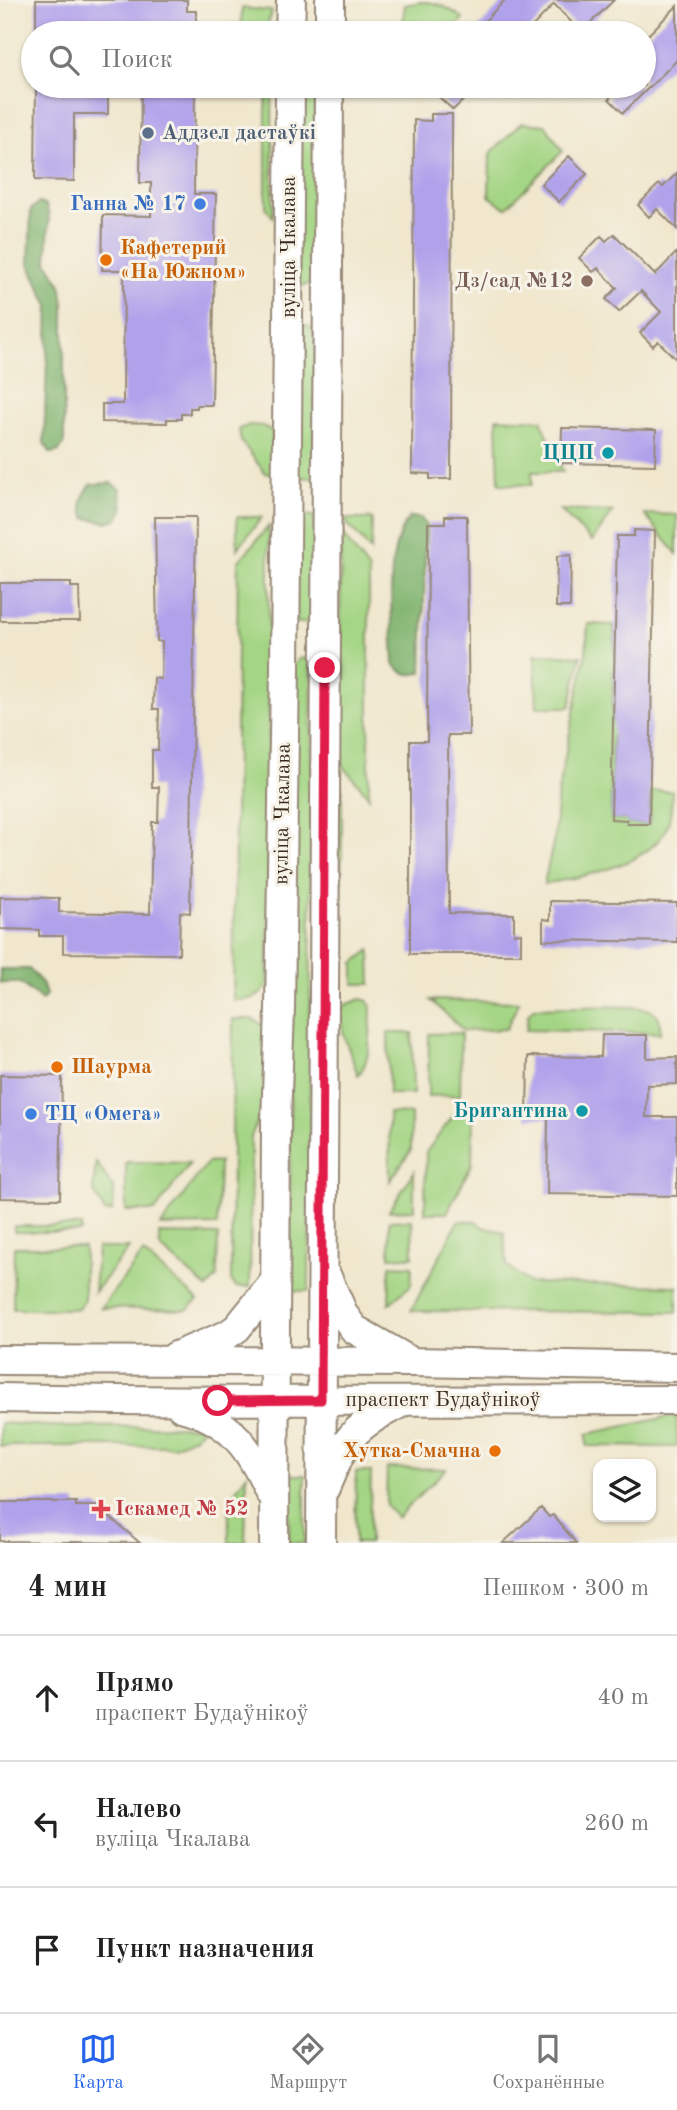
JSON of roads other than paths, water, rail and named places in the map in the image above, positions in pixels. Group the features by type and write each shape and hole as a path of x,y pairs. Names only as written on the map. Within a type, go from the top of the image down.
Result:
{"main road":[{"path":"290,21 291,0"},
{"path":"330,0 330,21"},
{"name":"вуліца Чкалава","path":"274,1543 290,98"},
{"name":"вуліца Чкалава","path":"321,1543 329,98"},
{"path":"289,311 327,310"},
{"path":"285,613 291,624 303,629 314,628 325,615"},
{"path":"285,669 292,656 305,651 318,656 325,668"},
{"path":"322,1262 344,1315 354,1329 412,1362"},
{"path":"164,1361 237,1328 275,1281"},
{"name":"праспект Будаўнікоў","path":"0,1360 412,1362 677,1367"},
{"name":"праспект Будаўнікоў","path":"0,1398 161,1402 408,1399 677,1401"},
{"path":"321,1497 349,1437 368,1420 408,1399"},
{"path":"161,1402 195,1410 229,1428 246,1446 274,1500"}],"place":[{"name":"Аддзел дастаўкі","path":"148,133"},
{"name":"Ганна № 17","path":"200,204"},
{"name":"Кафетерий «На Южном»","path":"106,260"},
{"name":"Дз/сад №12","path":"587,281"},
{"name":"ЦЦП","path":"608,453"},
{"name":"Шаурма","path":"57,1067"},
{"name":"Бригантина","path":"582,1111"},
{"name":"ТЦ «Омега»","path":"31,1114"},
{"name":"Хутка-Смачна","path":"495,1451"},
{"name":"Іскамед № 52","path":"101,1509"}]}
